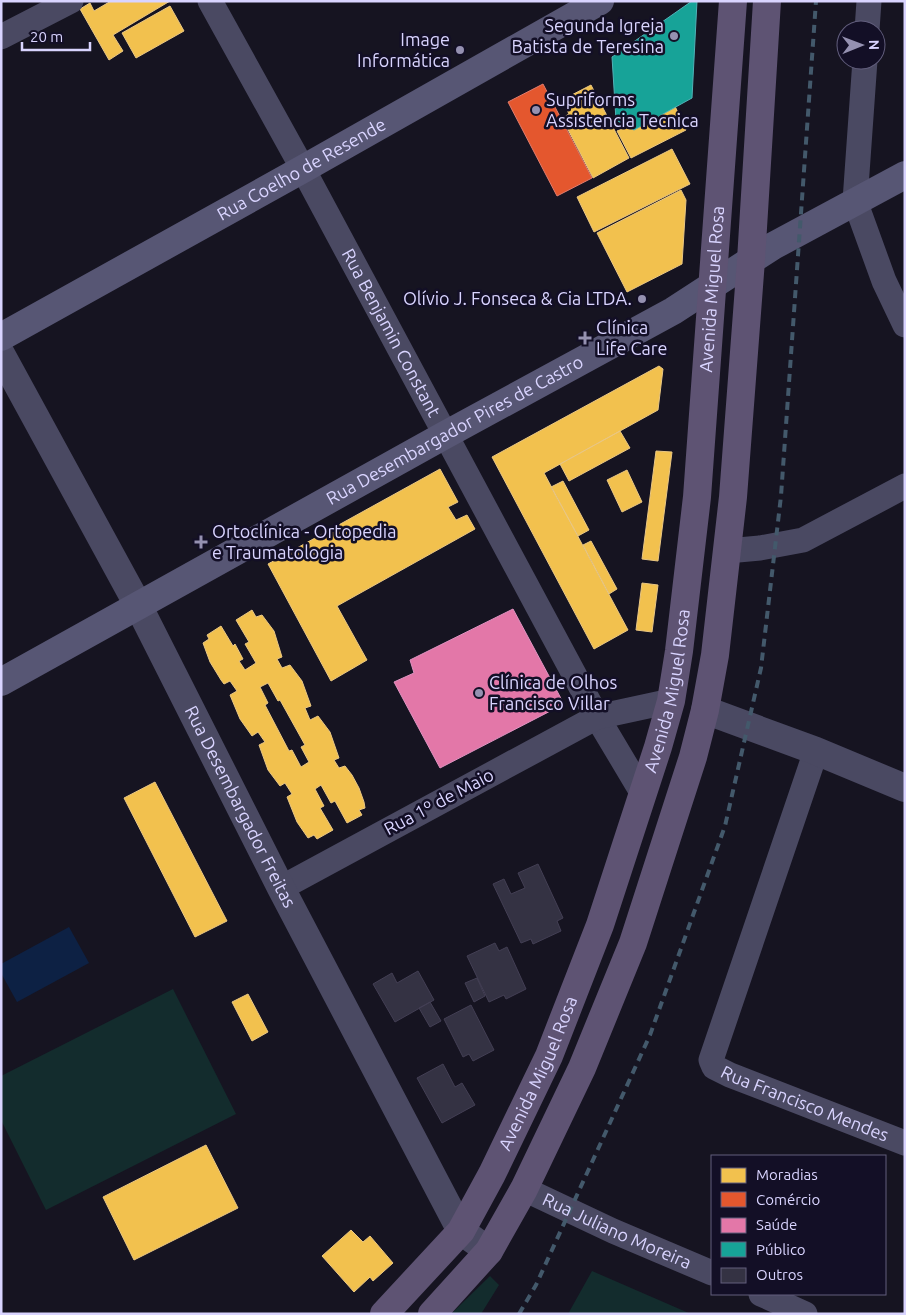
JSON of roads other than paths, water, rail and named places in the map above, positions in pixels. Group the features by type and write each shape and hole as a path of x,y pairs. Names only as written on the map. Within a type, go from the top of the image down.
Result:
{"main road":[{"name":"Rua Coelho de Resende","path":"1,337 600,1"},
{"name":"Avenida Miguel Rosa","path":"384,1314 461,1231 492,1174 549,1056 600,925 671,701 679,651 697,497 732,1"},
{"name":"Avenida Miguel Rosa","path":"432,1314 489,1251 530,1192 633,943 693,757 705,710 715,655 762,253 767,1"},
{"name":"Rua Desembargador Pires de Castro","path":"1,682 139,607 445,434 673,311 762,253 905,174"},
{"path":"671,701 687,703 705,710"}],"street":[{"path":"1,38 71,1"},
{"name":"Rua Benjamin Constant","path":"210,1 303,169 597,717 643,794"},
{"path":"868,20 869,1"},
{"path":"864,70 849,205 905,325"},
{"name":"Rua Desembargador Freitas","path":"1,354 139,607 281,888 461,1231 489,1251"},
{"path":"727,551 760,548 803,540 905,486"},
{"name":"Rua 1º de Maio","path":"281,888 597,717 671,701"},
{"path":"705,710 816,751 905,788"},
{"name":"Rua Francisco Mendes","path":"816,751 711,1060 714,1067 730,1075 905,1144"},
{"name":"Rua Juliano Moreira","path":"530,1192 711,1273"},
{"path":"763,1295 805,1314"}],"water":[{"path":"69,927 89,963 17,1002 1,973 1,964"}],"railway":[{"path":"519,1314 536,1285 650,1035 725,826 761,668 781,496 816,1"}],"place":[{"name":"Segunda Igreja Batista de Teresina","path":"674,36"},
{"name":"Image Informática","path":"460,50"},
{"name":"Supriforms Assistencia Tecnica","path":"536,110"},
{"name":"Olívio J. Fonseca & Cia LTDA.","path":"642,299"},
{"name":"Clínica Life Care","path":"585,338"},
{"name":"Ortoclínica - Ortopedia e Traumatologia","path":"201,542"},
{"name":"Clínica de Olhos Francisco Villar","path":"479,693"}]}
